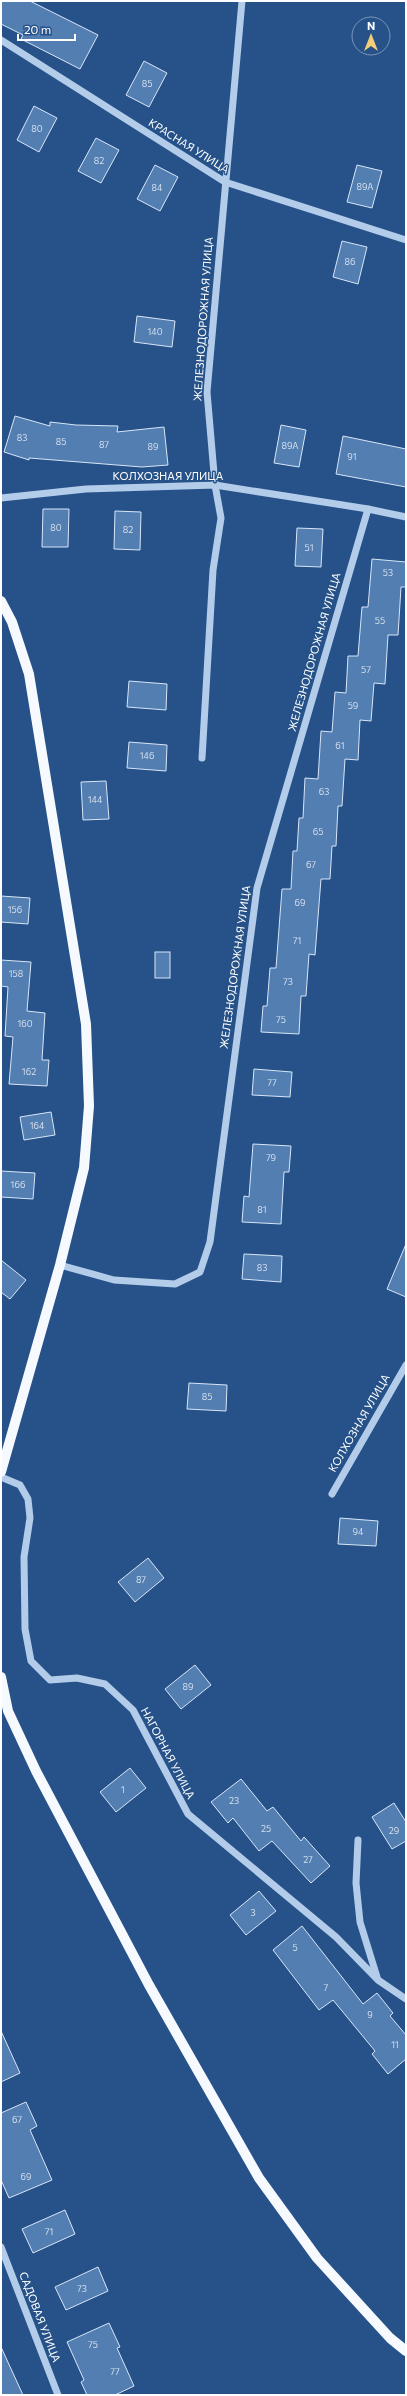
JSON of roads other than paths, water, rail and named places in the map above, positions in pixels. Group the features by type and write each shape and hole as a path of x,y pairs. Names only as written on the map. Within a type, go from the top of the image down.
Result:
{"main road":[{"path":"1,601 12,622 29,674 86,1024 89,1106 84,1168 60,1265 1,1472"},
{"path":"1,1677 5,1712 149,1985 259,2178 317,2258 390,2338 406,2351"}],"street":[{"name":"ЖЕЛЕЗНОДОРОЖНАЯ УЛИЦА","path":"202,758 213,570 221,518 215,485 207,392 242,1"},
{"name":"КРАСНАЯ УЛИЦА","path":"1,40 225,182 406,240"},
{"name":"КОЛХОЗНАЯ УЛИЦА","path":"1,498 86,489 215,485 368,509 406,517"},
{"name":"ЖЕЛЕЗНОДОРОЖНАЯ УЛИЦА","path":"60,1265 114,1280 175,1284 200,1272 210,1242 257,888 368,509"},
{"name":"КОЛХОЗНАЯ УЛИЦА","path":"332,1494 406,1365"},
{"name":"НАГОРНАЯ УЛИЦА","path":"1,1477 20,1485 28,1499 30,1518 24,1557 25,1629 31,1661 50,1680 76,1678 105,1684 128,1704 137,1716 188,1814 336,1936 378,1980 406,1999"},
{"path":"358,1840 356,1883 360,1922 378,1980"},
{"name":"САДОВАЯ УЛИЦА","path":"1,2247 58,2395"}]}
